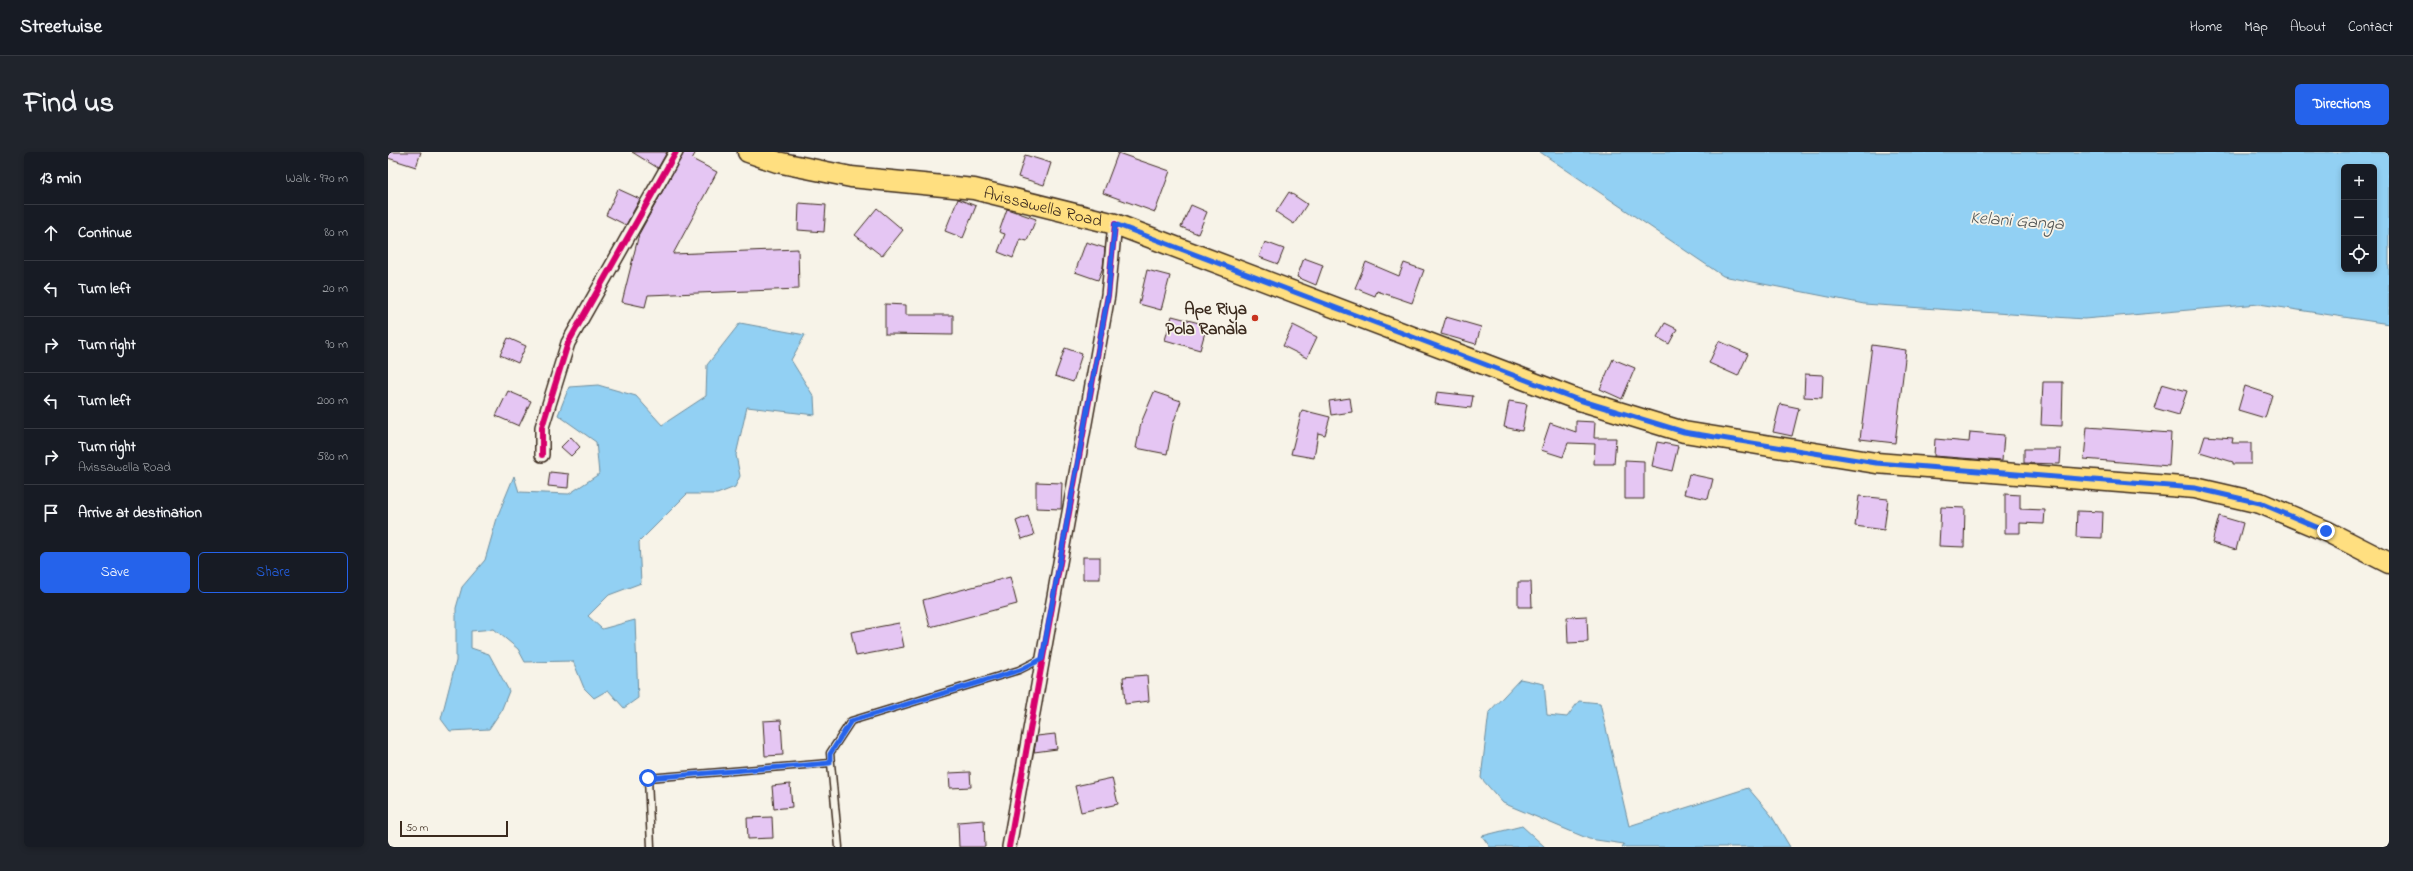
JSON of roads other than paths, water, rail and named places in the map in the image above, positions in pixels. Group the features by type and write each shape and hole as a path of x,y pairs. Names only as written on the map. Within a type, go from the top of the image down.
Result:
{"main road":[{"name":"Avissawella Road","path":"748,152 777,162 851,177 974,189 1115,224 1576,399 1684,432 1876,463 2195,488 2260,503 2326,531 2389,563"}],"street":[{"path":"542,455 542,427 568,343 676,152"},
{"path":"1009,847 1016,817 1042,659 1108,295 1115,224"}],"lane":[{"path":"839,847 830,754 851,721 1020,670 1042,659"},
{"path":"650,847 648,778 830,763"}],"water":[{"name":"Kelani Ganga","path":"1540,152 2389,152 2389,324 2259,304 2084,319 1864,304 1723,276"},
{"path":"740,323 805,335 791,360 814,397 815,415 747,407 736,455 740,476 735,487 717,494 687,494 639,542 641,583 609,595 588,616 602,629 635,620 638,698 624,708 608,690 594,698 584,688 573,661 525,662 518,649 494,629 471,631 471,648 489,654 509,691 501,711 489,729 450,731 441,719 456,661 456,608 462,587 485,560 498,515 514,476 519,492 569,494 599,474 596,442 558,415 569,387 598,385 636,396 662,425 706,396 707,365"},
{"path":"1520,679 1544,684 1547,715 1567,717 1579,701 1600,703 1629,826 1748,788 1771,815 1790,847 1622,847 1624,844 1589,839 1503,803 1481,778 1489,712"},
{"path":"1522,826 1545,847 1490,847 1482,836"}],"place":[{"name":"Ape Riya Pola Ranala","path":"1255,318"}]}
